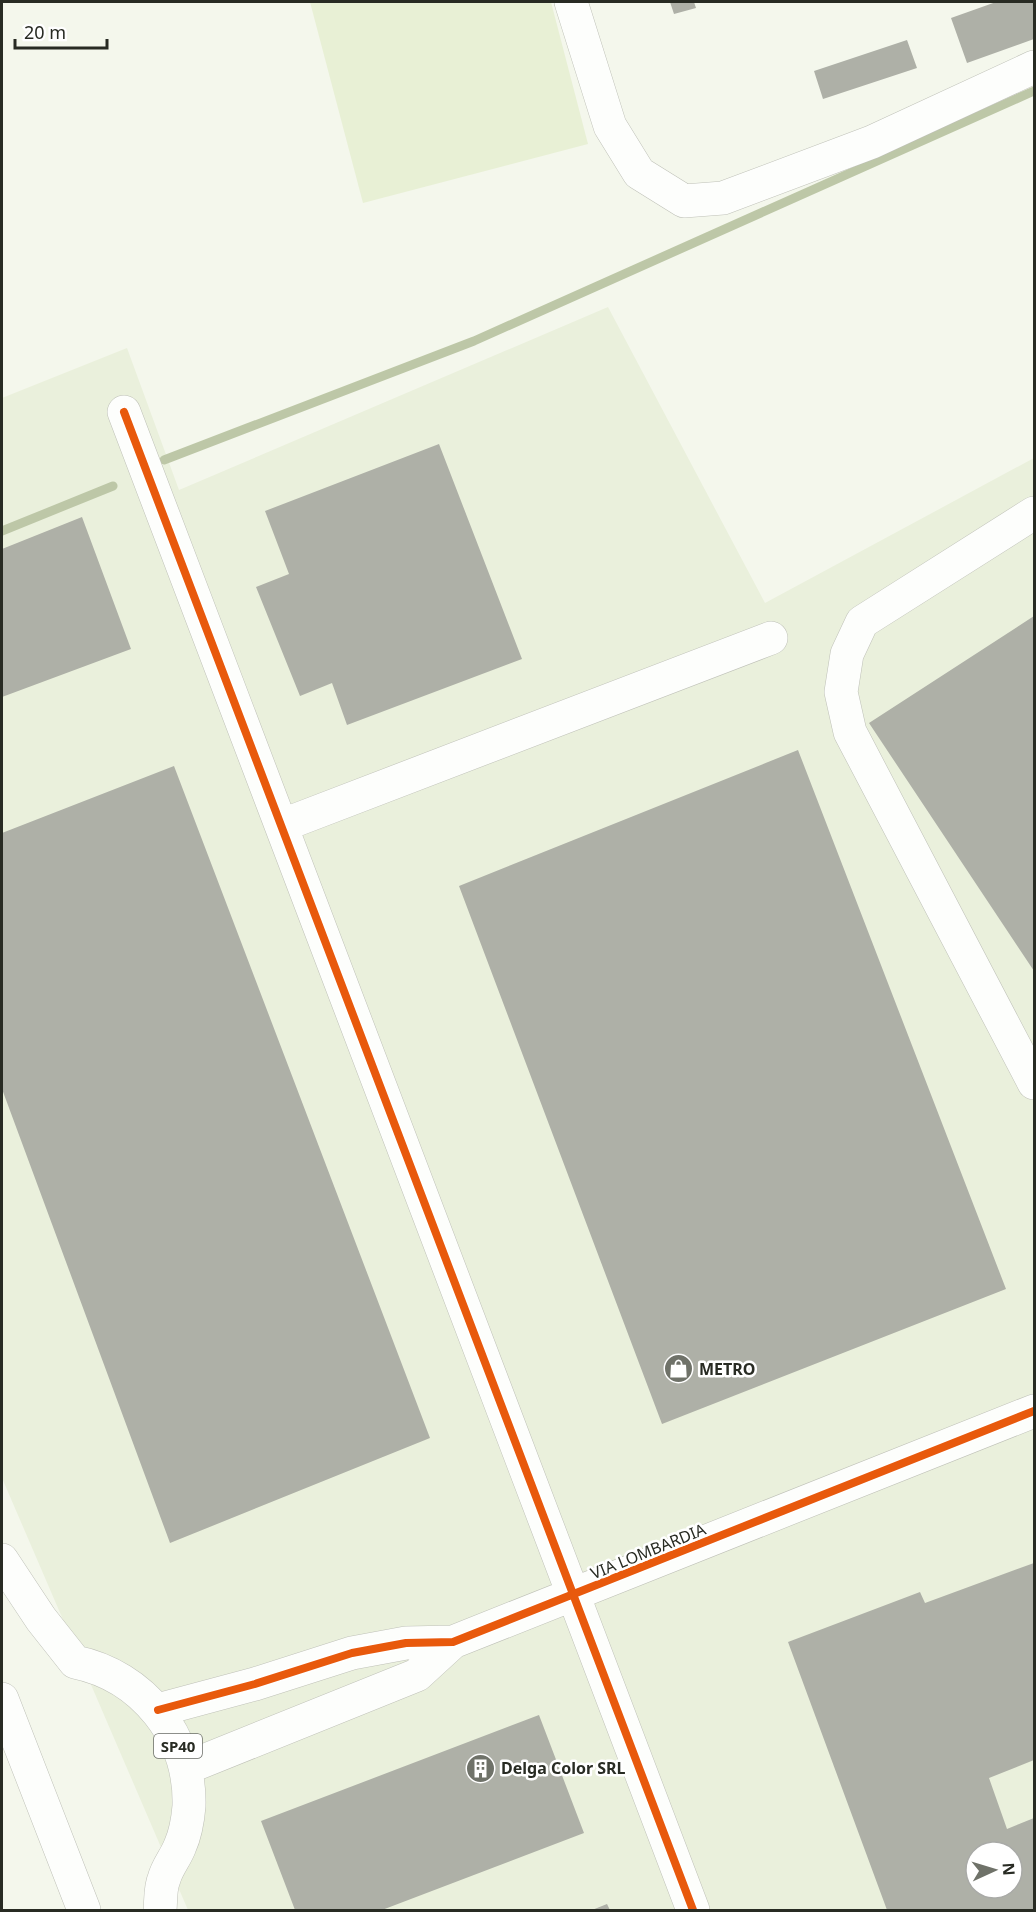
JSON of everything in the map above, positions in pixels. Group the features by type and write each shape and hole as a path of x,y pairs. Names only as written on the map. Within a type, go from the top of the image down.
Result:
{"street":[{"path":"571,2 609,126 639,172 684,201 723,198 872,142 1035,67"},
{"path":"124,412 575,1594 693,1911"},
{"path":"1035,513 862,622 847,654 841,692 850,732 1035,1083"},
{"path":"283,825 771,638"},
{"name":"VIA LOMBARDIA","path":"186,1768 417,1675 453,1642 1035,1411"},
{"name":"SP40","path":"2,1560 40,1619 75,1662 95,1666 129,1683 158,1710 175,1737 186,1768 189,1807 181,1845 163,1879 160,1911"},
{"name":"VIA LOMBARDIA","path":"158,1710 255,1684 352,1653 406,1642 453,1642"},
{"path":"2,1699 84,1911"}],"shaded area":[{"path":"310,2 551,2 588,144 363,203"},
{"path":"608,307 765,603 1034,458 1034,1910 188,1910 2,1478 2,398 127,348 179,490"}],"building":[{"path":"670,2 694,2 696,8 674,14"},
{"path":"996,2 1034,2 1034,39 967,63 951,18"},
{"path":"907,40 917,68 823,99 814,71"},
{"path":"439,444 522,659 347,725 332,683 300,696 256,587 289,574 265,511"},
{"path":"82,517 131,649 2,697 2,549"},
{"path":"1034,616 1034,971 869,723"},
{"path":"798,750 1006,1289 662,1424 459,886"},
{"path":"174,766 430,1438 170,1543 2,1089 2,833"},
{"path":"1034,1563 1034,1760 989,1778 1007,1829 1034,1818 1034,1910 887,1910 788,1642 920,1592 925,1603"},
{"name":"Delga Color SRL","path":"539,1715 584,1833 382,1910 295,1910 261,1821"},
{"path":"607,1904 610,1910 592,1910"}],"waterway":[{"path":"164,460 474,341 1034,91"},
{"path":"2,531 113,486"}],"cycle path":[{"path":"124,412 693,1910"},
{"path":"158,1710 255,1684 352,1653 406,1643 453,1642 1034,1411"}],"place":[{"name":"METRO","path":"678,1369"},
{"name":"Delga Color SRL","path":"480,1768"}]}
